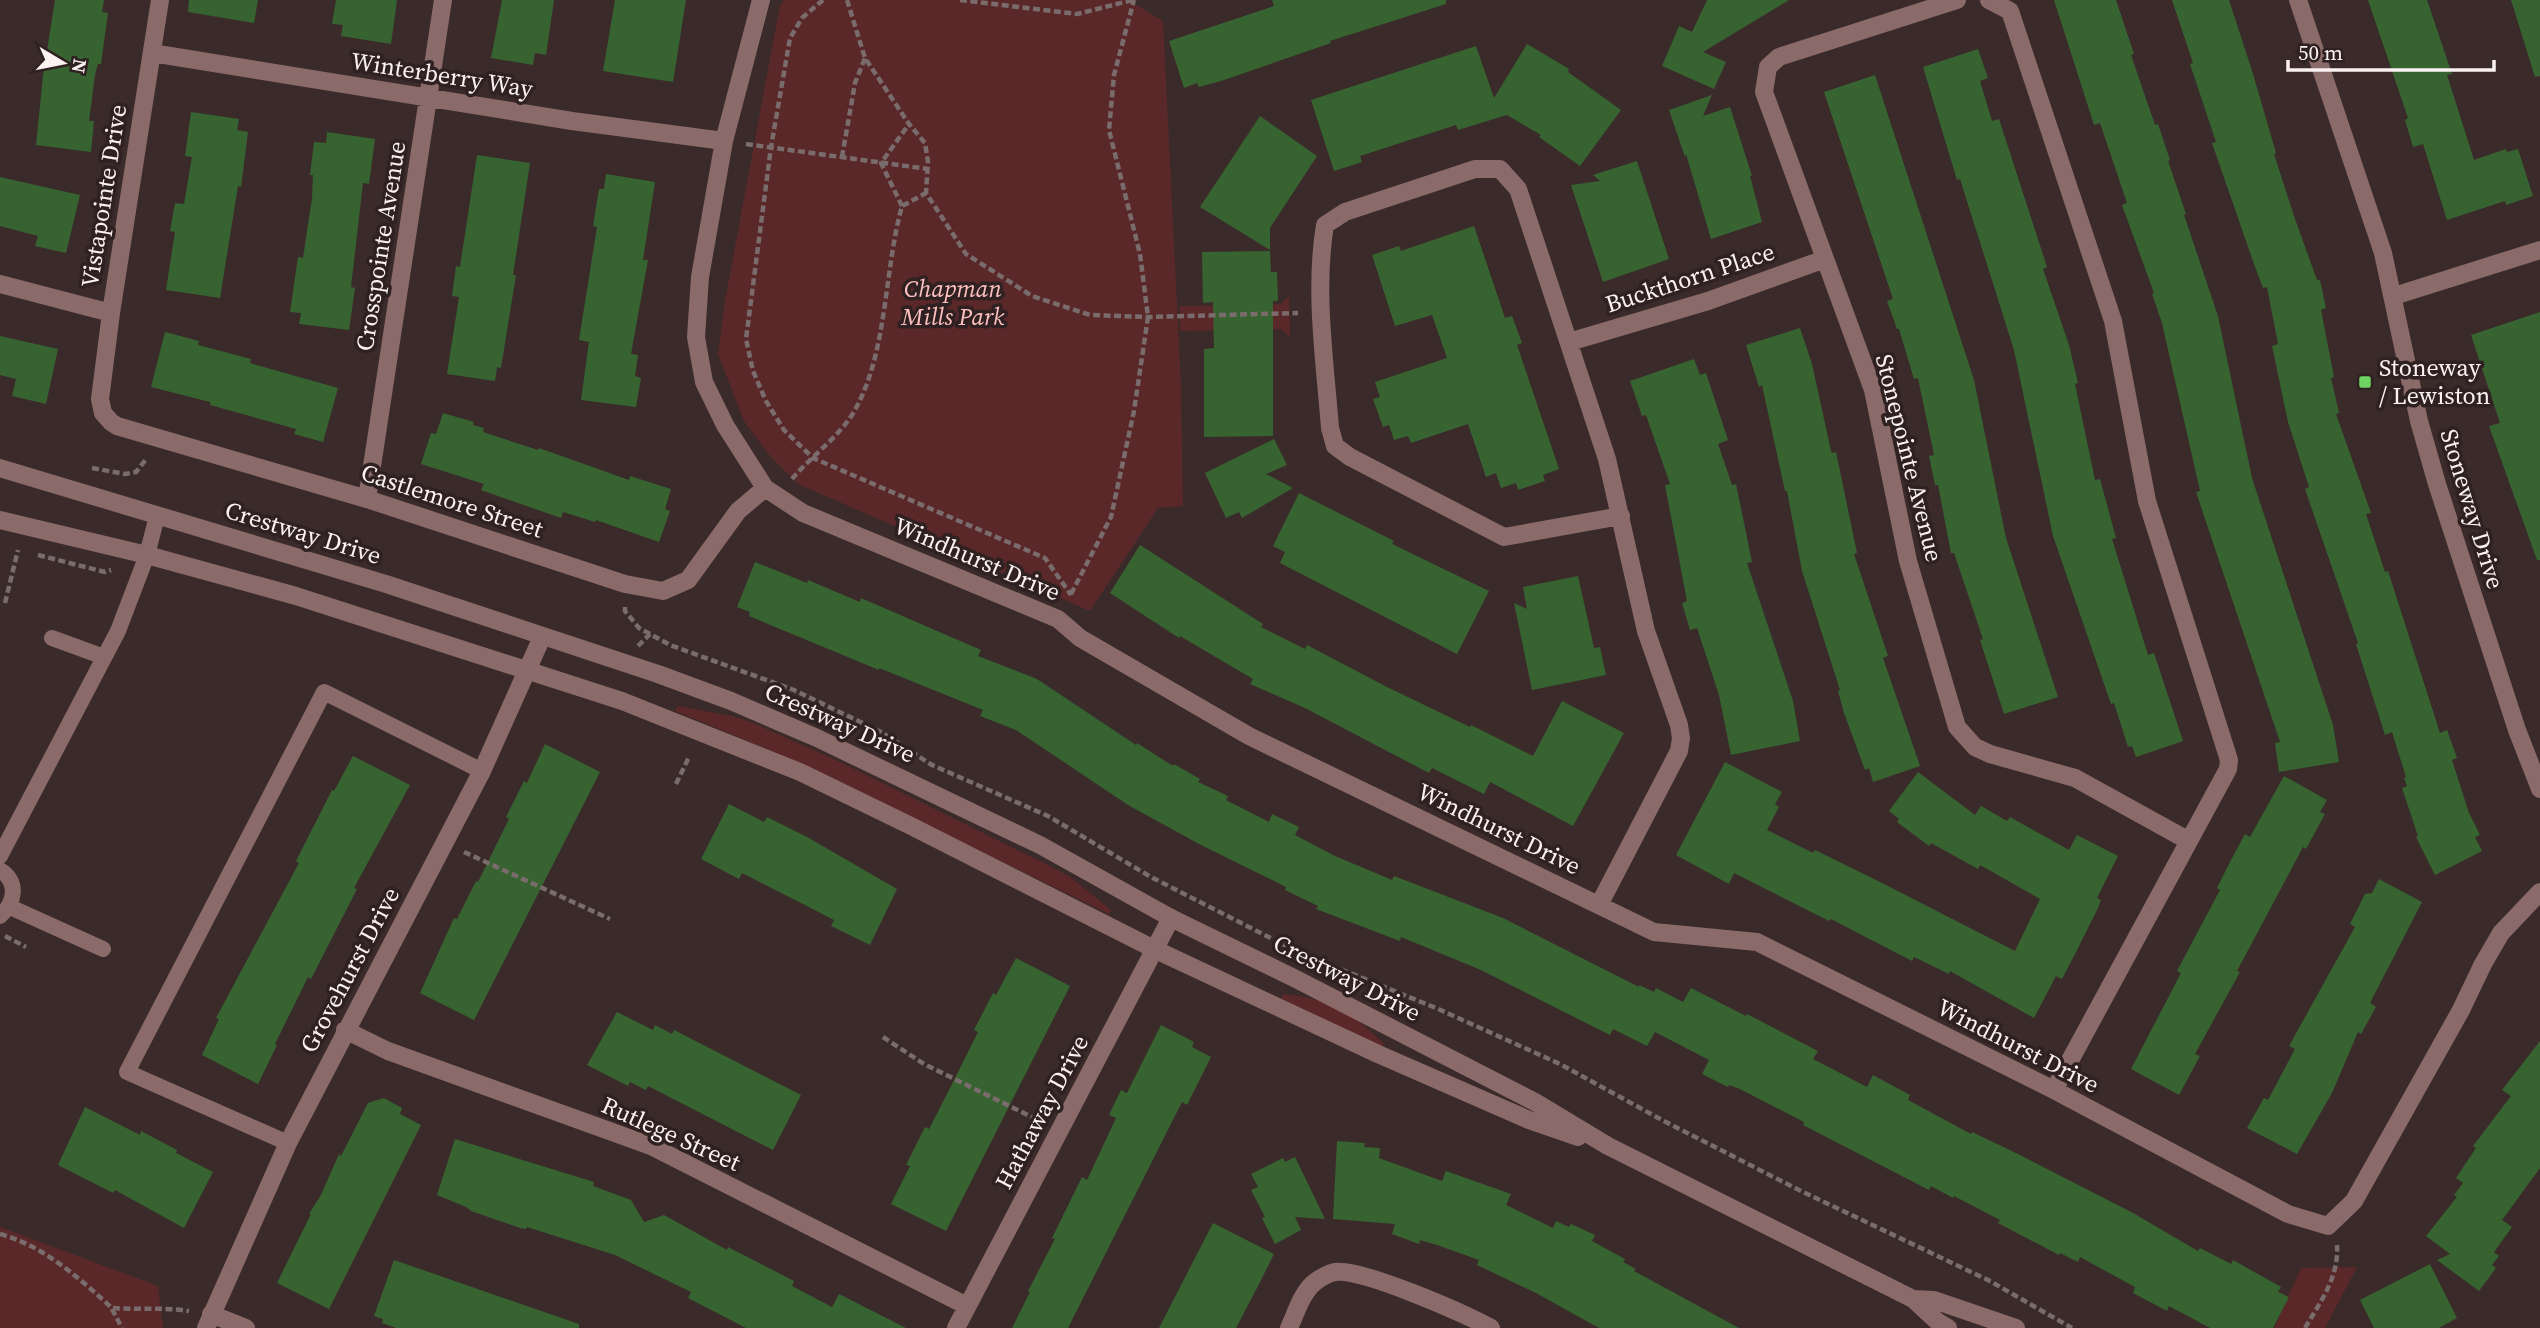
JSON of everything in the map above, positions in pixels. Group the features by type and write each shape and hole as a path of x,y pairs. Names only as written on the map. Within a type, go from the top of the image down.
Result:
{"street":[{"name":"Vistapointe Drive","path":"100,399 160,0"},
{"name":"Crosspointe Avenue","path":"367,499 443,0"},
{"name":"Windhurst Drive","path":"761,0 724,141 700,277 696,337 704,382 725,425 765,488 803,513 1058,619 1080,638 1249,736 1654,932 1757,942 2054,1090 2288,1214 2328,1226"},
{"name":"Stonepointe Avenue","path":"1957,0 1779,57 1768,67 1764,92 1872,390 1908,561 1957,727 1975,747 1990,754 2075,778 2189,841"},
{"path":"1989,0 2010,11 2113,321 2147,500 2229,760 2228,769 2054,1090"},
{"name":"Stoneway Drive","path":"2298,0 2383,253 2419,421 2437,484 2517,730 2540,789"},
{"name":"Winterberry Way","path":"152,53 572,121 724,141"},
{"path":"1599,905 1679,751 1681,738 1679,725 1646,631 1621,516 1607,459 1518,189 1500,169 1475,169 1345,212 1325,225 1321,313 1330,428 1335,446 1350,457 1504,537 1621,516"},
{"path":"2394,296 2540,250"},
{"name":"Buckthorn Place","path":"1569,342 1708,301 1825,259"},
{"path":"0,284 111,313"},
{"name":"Castlemore Street","path":"100,399 103,413 111,422 152,436 367,499 625,584 663,591 688,580 738,511 765,488"},
{"name":"Crestway Drive","path":"0,468 386,584 731,701 817,737 1028,839 1171,918 1511,1090 1608,1146 1913,1299 1948,1328"},
{"name":"Crestway Drive","path":"0,520 148,555 296,596 622,701 800,772 911,825 1156,950 1378,1054 1529,1120 1608,1146"},
{"name":"Grovehurst Drive","path":"208,1321 288,1143 482,771 542,637"},
{"path":"2328,1226 2354,1201 2501,933 2540,892"},
{"name":"Hathaway Drive","path":"956,1328 1171,918"},
{"name":"Rutlege Street","path":"345,1030 388,1051 651,1146 967,1306"},
{"path":"1289,1328 1307,1290 1316,1281 1333,1272 1357,1275 1444,1305 1491,1328"},
{"name":"Crestway Drive","path":"1913,1299 1934,1300 2016,1328"},
{"path":"208,1321 246,1328"}],"lane":[{"path":"0,856 118,631 148,555 157,516"},
{"path":"51,638 104,657"},
{"path":"288,1143 127,1072 324,692 482,771"},
{"path":"0,870 12,883 14,895 5,912 103,949"}],"path":[{"path":"823,0 802,18 790,38 771,146 746,339 753,371 766,401 784,430 813,458 1045,558 1071,595"},
{"path":"847,0 865,58 909,124 925,143 928,169 926,193 966,254 1032,296 1090,315 1148,317 1321,313"},
{"path":"960,0 1077,14 1134,0 1114,75 1108,130 1140,254 1148,317 1134,411 1111,517 1058,619"},
{"path":"842,157 855,83 865,58"},
{"path":"881,163 909,124"},
{"path":"724,141 928,169"},
{"path":"780,499 791,480 855,410 873,372 895,231 902,205 881,163"},
{"path":"902,205 926,193"},
{"path":"92,468 125,474 136,472 147,458 152,436"},
{"path":"5,603 18,550"},
{"path":"625,584 625,611 630,618 639,628 670,645 794,690 881,732 932,765 1048,816 1151,877 1296,951 1436,1008 1560,1064 1801,1191 1987,1280 2072,1328"},
{"path":"676,784 689,757"},
{"path":"444,843 610,919"},
{"path":"0,933 26,947"},
{"path":"883,1037 924,1064 1060,1130"},
{"path":"2305,1328 2332,1283 2338,1260 2336,1240 2328,1226"},
{"path":"0,1234 31,1246 82,1280 112,1308 122,1328"},
{"path":"112,1308 172,1308 208,1321"}],"green space":[{"name":"Chapman Mills Park","path":"784,0 1128,0 1163,21 1181,385 1183,506 1158,508 1090,611 798,484 770,456 744,421 718,354 725,301 780,5"},
{"path":"1289,296 1290,337 1281,329 1180,331 1180,306 1281,304"},
{"path":"678,706 751,722 836,760 1050,866 1070,877 1111,910 1109,914 803,764 675,711"},
{"path":"1283,994 1314,999 1338,1008 1360,1022 1383,1043 1383,1047 1281,999"},
{"path":"0,1227 158,1286 163,1328 0,1328"},
{"path":"2357,1267 2325,1328 2274,1328 2301,1268"}],"building":[{"path":"55,0 104,0 102,12 108,13 89,121 94,121 91,152 36,145"},
{"path":"189,0 258,0 254,23 188,12"},
{"path":"336,0 397,0 391,44 341,36 343,25 332,24"},
{"path":"502,0 554,0 546,55 535,53 533,65 491,58"},
{"path":"615,0 686,0 673,82 603,71"},
{"path":"1272,0 1446,0 1446,4 1330,41 1331,43 1221,81 1199,87 1197,83 1184,88 1169,41 1274,6"},
{"path":"1707,0 1789,0 1703,52 1726,62 1714,89 1662,66 1679,26 1692,32"},
{"path":"2054,0 2116,0 2134,54 2131,55 2170,160 2168,161 2186,214 2184,215 2218,316 2252,478 2333,725 2339,762 2279,772 2275,743 2280,742 2196,492 2200,491 2162,323 2152,294 2154,293 2122,205 2127,203 2100,123 2094,125"},
{"path":"2172,0 2229,0 2295,219 2317,280 2320,280 2326,308 2321,310 2339,413 2336,414 2371,513 2366,514 2385,572 2388,571 2440,733 2447,730 2457,758 2452,760 2469,813 2480,835 2475,837 2482,851 2435,875 2416,837 2418,836 2402,788 2407,786 2406,777 2392,732 2385,735 2356,644 2358,643 2305,489 2309,487 2288,422 2272,346 2278,344 2267,287 2263,288 2212,143 2216,142"},
{"path":"2368,0 2427,0 2452,74 2447,75 2474,160 2506,149 2507,152 2518,149 2533,196 2506,205 2505,201 2447,220 2423,144 2413,147 2405,120 2408,118"},
{"path":"2511,0 2540,0 2540,76 2535,77"},
{"path":"1527,44 1569,69 1568,72 1621,110 1580,166 1539,137 1541,135 1507,115 1458,130 1456,125 1360,156 1362,162 1334,171 1311,100 1476,46 1494,98"},
{"path":"1978,49 1988,78 1980,81 1992,121 1999,119 2047,267 2043,269 2069,345 2095,480 2100,479 2116,538 2112,539 2148,655 2154,653 2183,741 2136,757 2132,746 2128,747 2114,703 2111,704 2053,536 2014,350 1960,179 1957,180 1923,67"},
{"path":"1875,75 1974,380 2006,538 2058,697 2004,714 1980,640 1983,639 1954,553 1951,553 1938,485 1935,485 1929,456 1934,455 1918,378 1914,379 1899,329 1887,301 1893,299 1824,92"},
{"path":"1712,95 1703,116 1730,107 1752,176 1762,222 1711,239 1686,154 1685,157 1669,110"},
{"path":"191,112 239,119 237,130 248,132 241,187 238,186 220,298 166,290 175,232 170,231 175,203 184,204 192,157 185,156"},
{"path":"1260,116 1317,156 1270,228 1270,250 1200,207"},
{"path":"327,132 375,139 369,184 363,183 349,330 299,324 301,313 290,312 298,257 303,258 312,198 313,175 310,175 314,142 326,143"},
{"path":"477,155 530,163 513,275 516,275 501,368 497,367 495,381 447,374 459,297 452,296 456,266 460,267"},
{"path":"1637,161 1669,259 1603,282 1571,185 1600,181 1593,175"},
{"path":"606,174 655,182 643,260 648,260 631,354 638,355 635,376 641,378 636,407 581,400 589,342 579,340 597,227 593,226 599,189 604,189"},
{"path":"0,177 80,195 66,253 35,246 38,236 0,226"},
{"path":"1474,226 1505,318 1512,316 1522,343 1517,345 1559,469 1543,475 1545,481 1518,490 1516,483 1501,488 1496,473 1486,477 1468,424 1411,443 1408,436 1394,440 1389,425 1383,427 1373,399 1380,397 1375,382 1447,358 1432,315 1395,326 1372,255 1399,246 1401,251"},
{"path":"1270,251 1271,272 1277,272 1278,301 1273,301 1273,436 1204,437 1204,349 1214,348 1213,302 1203,303 1202,252"},
{"path":"2540,312 2540,560 2537,560 2489,426 2500,423 2471,335"},
{"path":"1800,328 1812,364 1831,451 1836,452 1857,553 1854,554 1888,656 1883,658 1920,766 1873,782 1869,768 1865,770 1844,713 1838,691 1840,690 1802,571 1787,491 1762,385 1759,387 1746,345"},
{"path":"165,332 199,341 198,345 251,359 250,363 338,388 323,442 294,434 296,429 151,387"},
{"path":"0,336 58,349 46,404 12,396 16,379 0,375"},
{"path":"1694,359 1700,375 1706,373 1728,440 1718,444 1732,485 1736,484 1752,562 1747,563 1793,701 1800,741 1731,755 1719,695 1697,628 1690,630 1682,603 1687,601 1665,485 1670,484 1646,415 1642,416 1630,381"},
{"path":"443,413 474,422 473,425 484,428 483,432 538,450 539,448 629,480 630,476 671,489 665,509 670,511 659,542 596,520 595,522 563,512 561,518 481,490 484,484 421,464 431,433 436,434"},
{"path":"1274,439 1287,465 1266,474 1293,488 1242,518 1239,512 1226,518 1205,473"},
{"path":"1299,493 1394,541 1392,544 1489,591 1457,654 1280,563 1285,552 1273,546"},
{"path":"1140,545 1263,624 1261,627 1305,649 1307,645 1387,687 1533,756 1562,701 1624,733 1573,826 1490,782 1484,794 1432,768 1429,773 1305,708 1250,684 1253,679 1180,636 1179,638 1110,593"},
{"path":"755,562 860,602 861,598 981,650 978,656 1037,679 1136,745 1137,743 1173,766 1174,764 1200,779 1198,782 1228,796 1226,800 1269,822 1272,814 1299,827 1295,835 1335,856 1392,880 1394,876 1503,918 1639,987 1654,992 1656,988 1683,1002 1691,988 1746,1016 1747,1014 1818,1051 1813,1059 1867,1087 1873,1075 1910,1095 1908,1100 1971,1134 1972,1132 2018,1154 2133,1213 2198,1251 2200,1248 2231,1264 2233,1260 2281,1287 2278,1292 2289,1297 2273,1328 2210,1328 2169,1306 2167,1311 2133,1293 2135,1287 2080,1257 2078,1262 2060,1253 2059,1255 1954,1196 1953,1198 1931,1186 1929,1190 1740,1089 1729,1085 1728,1087 1702,1074 1709,1060 1655,1032 1647,1046 1613,1029 1610,1035 1481,970 1401,937 1400,941 1316,909 1318,906 1285,890 1286,887 1128,805 1016,730 980,716 983,710 749,616 750,612 737,607"},
{"path":"1578,576 1594,648 1600,647 1606,675 1532,690 1514,603 1527,609 1523,587"},
{"path":"545,744 600,772 474,1020 420,993 454,918 457,919 476,881 478,882 509,819 506,817 524,781 527,783"},
{"path":"353,756 410,785 354,888 357,889 311,979 308,977 258,1084 202,1055 219,1019 216,1018 299,863 296,861 332,790 334,791"},
{"path":"1725,762 1782,792 1775,804 1779,807 1767,830 1813,853 1815,850 2015,951 2040,899 1980,865 1978,869 1931,843 1929,846 1897,822 1899,819 1889,811 1918,772 1975,815 1981,806 2007,821 2010,817 2069,850 2077,835 2118,856 2097,898 2101,900 2097,910 2062,979 2056,976 2034,1018 1950,971 1949,974 1914,957 1912,961 1734,873 1729,884 1676,855"},
{"path":"2284,776 2327,800 2320,812 2325,814 2306,849 2303,847 2237,971 2240,972 2195,1054 2200,1056 2179,1095 2131,1069 2181,973 2177,971 2220,890 2217,888 2231,860 2245,834 2250,837"},
{"path":"729,804 764,822 767,817 807,837 897,889 870,945 831,926 834,920 799,902 742,873 739,879 701,859"},
{"path":"2379,879 2422,902 2370,1003 2376,1007 2361,1034 2358,1032 2332,1093 2297,1154 2247,1128 2264,1098 2268,1100 2295,1049 2289,1046 2355,927 2350,924 2365,894 2372,893"},
{"path":"1016,958 1070,986 946,1231 891,1204 925,1127 929,1129 978,1032 974,1030 993,993 996,995"},
{"path":"617,1012 653,1030 655,1025 672,1034 674,1030 801,1095 773,1150 648,1086 646,1090 630,1082 628,1086 587,1065"},
{"path":"1161,1025 1194,1042 1192,1047 1211,1057 1187,1105 1182,1102 1068,1328 1012,1328 1082,1177 1087,1180 1116,1118 1109,1115 1121,1090 1127,1093"},
{"path":"2540,1041 2540,1168 2502,1220 2512,1227 2494,1252 2499,1256 2492,1265 2496,1268 2479,1291 2437,1260 2450,1254 2426,1236 2457,1197 2454,1195 2463,1183 2456,1178 2476,1148 2473,1146 2511,1096 2502,1090"},
{"path":"384,1098 402,1108 400,1114 421,1125 329,1309 277,1283 339,1154 341,1156 368,1103"},
{"path":"85,1107 140,1135 141,1131 213,1172 184,1228 115,1190 113,1193 58,1165"},
{"path":"455,1139 594,1182 593,1186 631,1200 644,1222 664,1215 727,1250 728,1247 794,1281 792,1286 832,1307 839,1294 906,1328 746,1328 688,1298 691,1292 615,1255 527,1227 520,1228 471,1211 437,1195"},
{"path":"1337,1141 1365,1143 1364,1147 1380,1148 1379,1158 1442,1181 1446,1171 1511,1194 1506,1205 1553,1228 1556,1221 1569,1227 1571,1224 1595,1235 1592,1241 1625,1259 1623,1262 1636,1269 1634,1271 1739,1328 1599,1328 1536,1293 1477,1265 1479,1260 1437,1245 1420,1240 1419,1244 1392,1234 1395,1224 1333,1219"},
{"path":"1295,1157 1325,1219 1295,1217 1301,1230 1275,1244 1251,1190 1258,1187 1251,1174 1283,1158 1285,1162"},
{"path":"1213,1223 1274,1254 1258,1286 1236,1328 1159,1328"},
{"path":"394,1260 579,1324 579,1328 396,1328 382,1323 383,1319 374,1316"},
{"path":"2430,1264 2457,1318 2439,1328 2374,1328 2360,1300"}],"place":[{"name":"Stoneway / Lewiston","path":"2365,382"}]}
